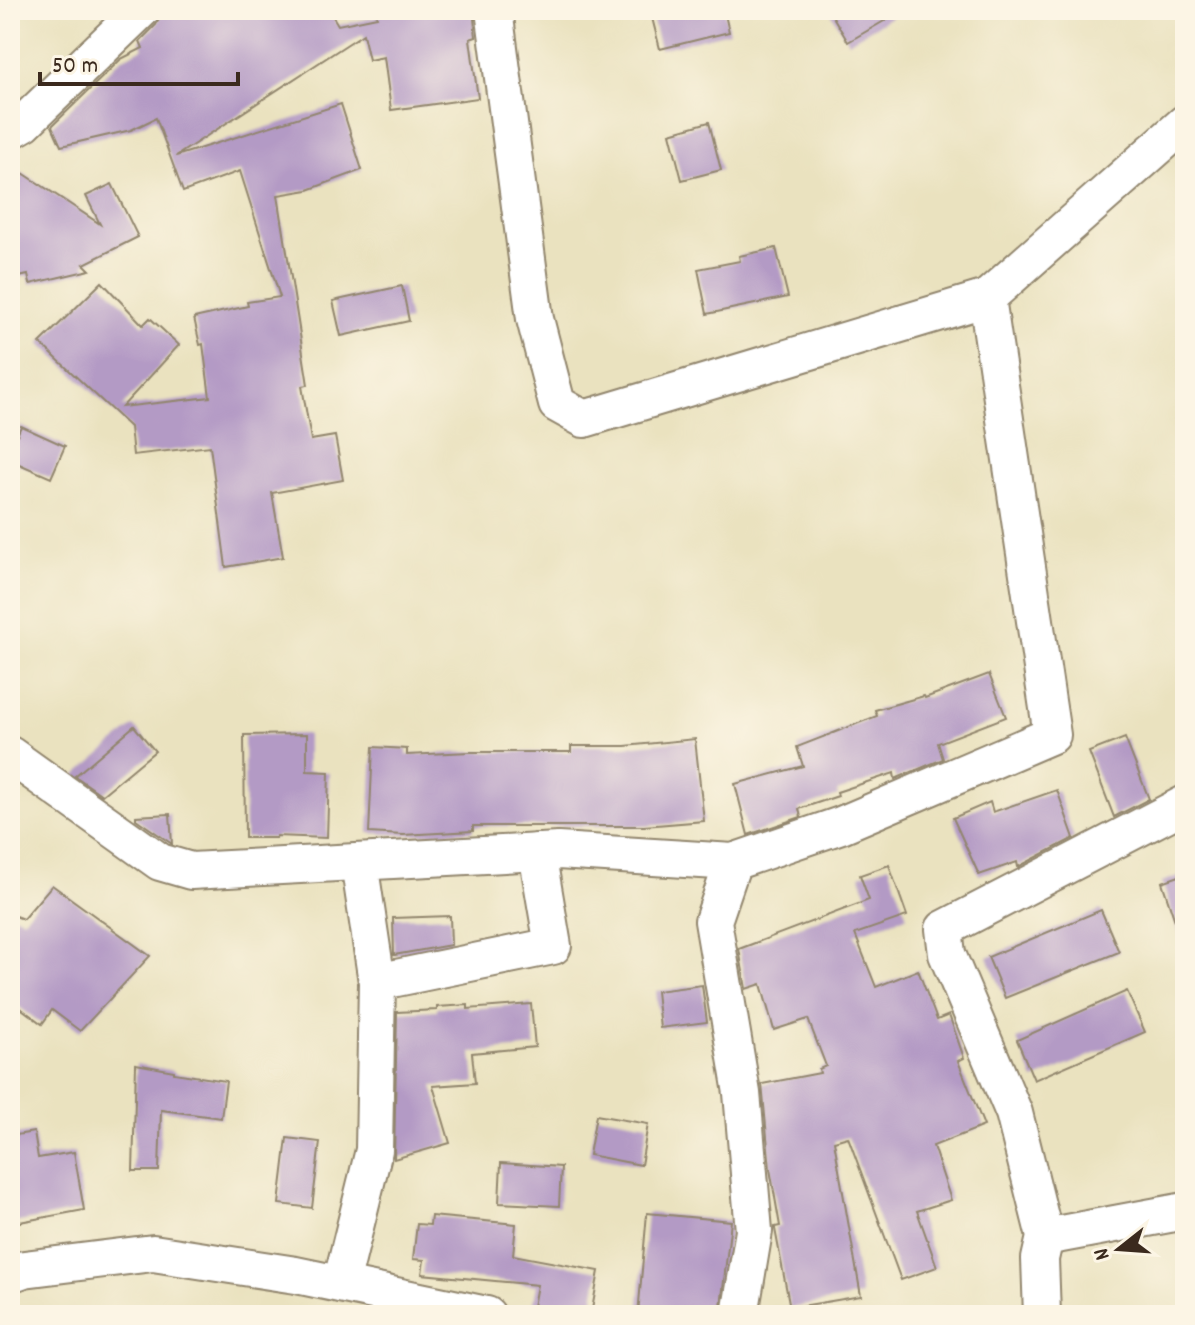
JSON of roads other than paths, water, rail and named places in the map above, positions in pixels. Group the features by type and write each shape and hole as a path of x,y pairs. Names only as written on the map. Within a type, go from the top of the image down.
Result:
{"street":[{"path":"10,131 24,123 141,10"},
{"path":"494,10 535,319 557,404 584,419 987,298 1185,123"},
{"path":"10,755 160,862 191,871 537,852 733,862 841,825 1052,735 987,298"},
{"path":"1042,1315 1040,1259 1045,1237 1014,1113 947,954 944,929 1185,804"},
{"path":"377,982 553,946 537,852"},
{"path":"341,1284 374,1150 377,982 359,862"},
{"path":"733,862 713,921 742,1093 754,1231 740,1315"},
{"path":"1045,1237 1185,1211"},
{"path":"10,1274 24,1269 153,1253 341,1284 487,1315"}]}
